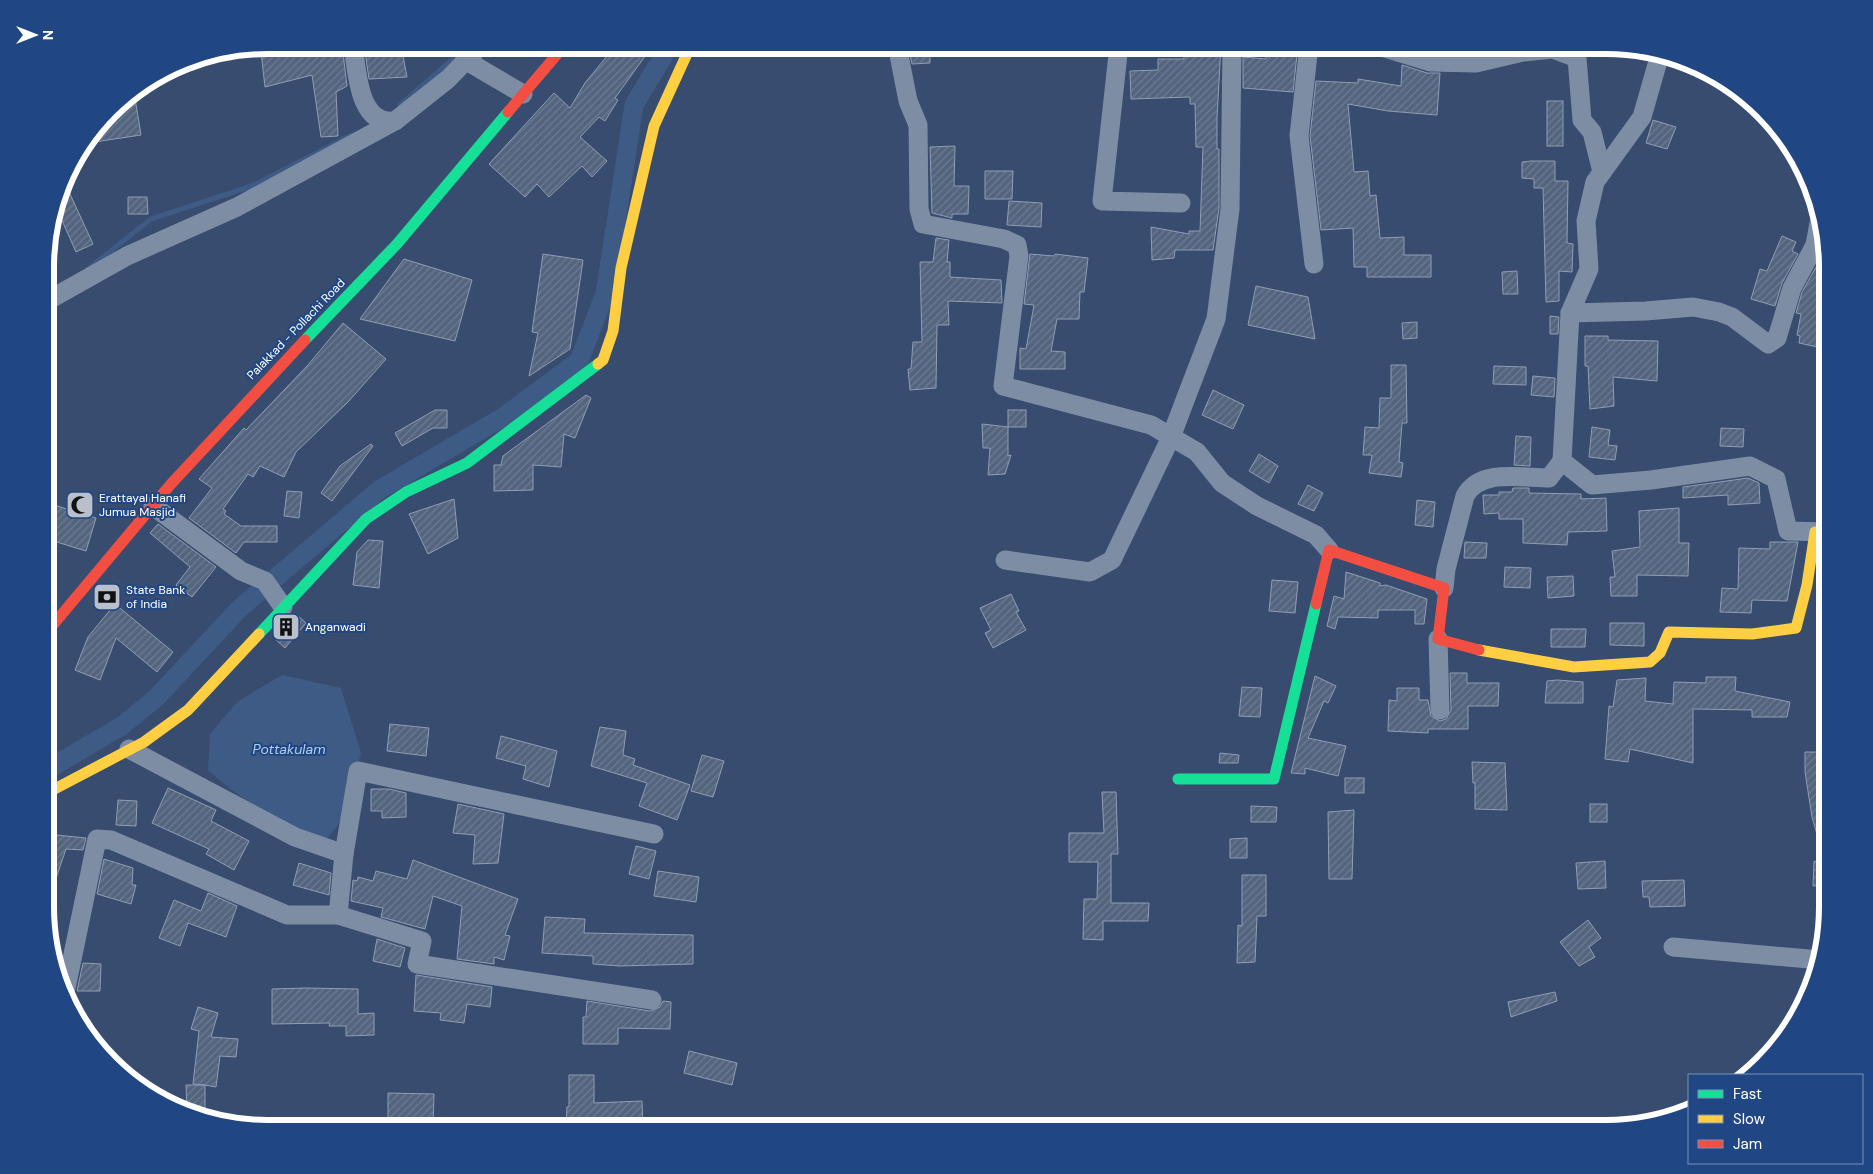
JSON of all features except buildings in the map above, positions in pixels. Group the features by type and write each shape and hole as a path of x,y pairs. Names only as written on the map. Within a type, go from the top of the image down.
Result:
{"street":[{"path":"355,54 363,101 374,117 383,121 394,121"},
{"path":"54,298 128,256 237,207 394,121 448,79 471,54"},
{"name":"Palakkad - Pollachi Road","path":"54,624 153,506 248,400 397,244 556,54"},
{"path":"54,789 144,742 188,710 366,519 406,492 467,463 576,383 603,360 614,331 621,268 654,126 687,54"},
{"path":"899,54 908,101 918,125 919,209 923,224 1004,239 1017,245 1019,256 1003,386 1151,425 1197,452 1222,483 1257,506 1316,535 1329,550 1444,588"},
{"path":"1118,54 1102,201 1181,203"},
{"path":"1005,560 1090,572 1112,560 1171,437 1216,319 1230,209 1232,54"},
{"path":"1308,54 1299,136 1314,264"},
{"path":"1405,54 1430,62 1476,63 1514,54"},
{"path":"1567,54 1577,58 1582,120 1592,132 1602,172"},
{"path":"465,60 522,94"},
{"path":"1440,710 1438,639 1446,569 1465,496 1469,488 1488,478 1549,478 1562,461 1570,313 1589,269 1586,221 1596,182 1642,117 1658,60"},
{"path":"1570,313 1646,311 1693,307 1719,312 1732,317 1768,344 1777,338 1792,288 1815,244 1817,236"},
{"path":"1562,461 1592,485 1652,480 1750,466 1776,479 1788,531 1819,532"},
{"path":"153,506 241,571 265,581 283,607"},
{"path":"1438,639 1479,650 1574,667 1650,662 1660,653 1668,632 1752,634 1785,631 1796,628 1819,540"},
{"path":"1178,779 1274,779 1329,550"},
{"path":"129,749 295,837 344,854"},
{"path":"338,914 344,854 358,771 654,834"},
{"path":"67,982 97,838 111,840 287,914 338,914 422,941 417,964 652,1000"},
{"path":"1673,947 1813,959"}],"water":[{"name":"Pottakulam","path":"282,675 341,688 361,753 343,818 324,843 263,811 221,782 208,770 210,734 237,702"}],"waterway":[{"path":"400,105 459,54"},
{"path":"54,766 123,725 156,698 240,608 379,490 503,417 579,361 605,294 634,105 665,54"},
{"path":"89,268 151,219 252,186 351,135"}],"traffic: fast":[{"path":"305,340 397,244 508,112"},
{"path":"259,634 366,519 406,492 467,463 598,364"},
{"path":"1178,779 1274,779 1316,604"}],"traffic: slow":[{"path":"598,364 603,360 613,331 621,268 654,126 687,54"},
{"path":"1479,650 1574,667 1650,662 1660,653 1669,632 1752,634 1796,628 1807,585 1815,532"},
{"path":"54,789 144,742 188,710 259,634"}],"traffic: jam":[{"path":"508,112 557,54"},
{"path":"54,624 171,484 305,340"},
{"path":"1316,604 1329,550 1444,588 1438,639 1479,650"}],"place":[{"name":"Erattayal Hanafi Jumua Masjid","path":"80,505"},
{"name":"State Bank of India","path":"107,597"},
{"name":"Anganwadi","path":"286,627"}]}
